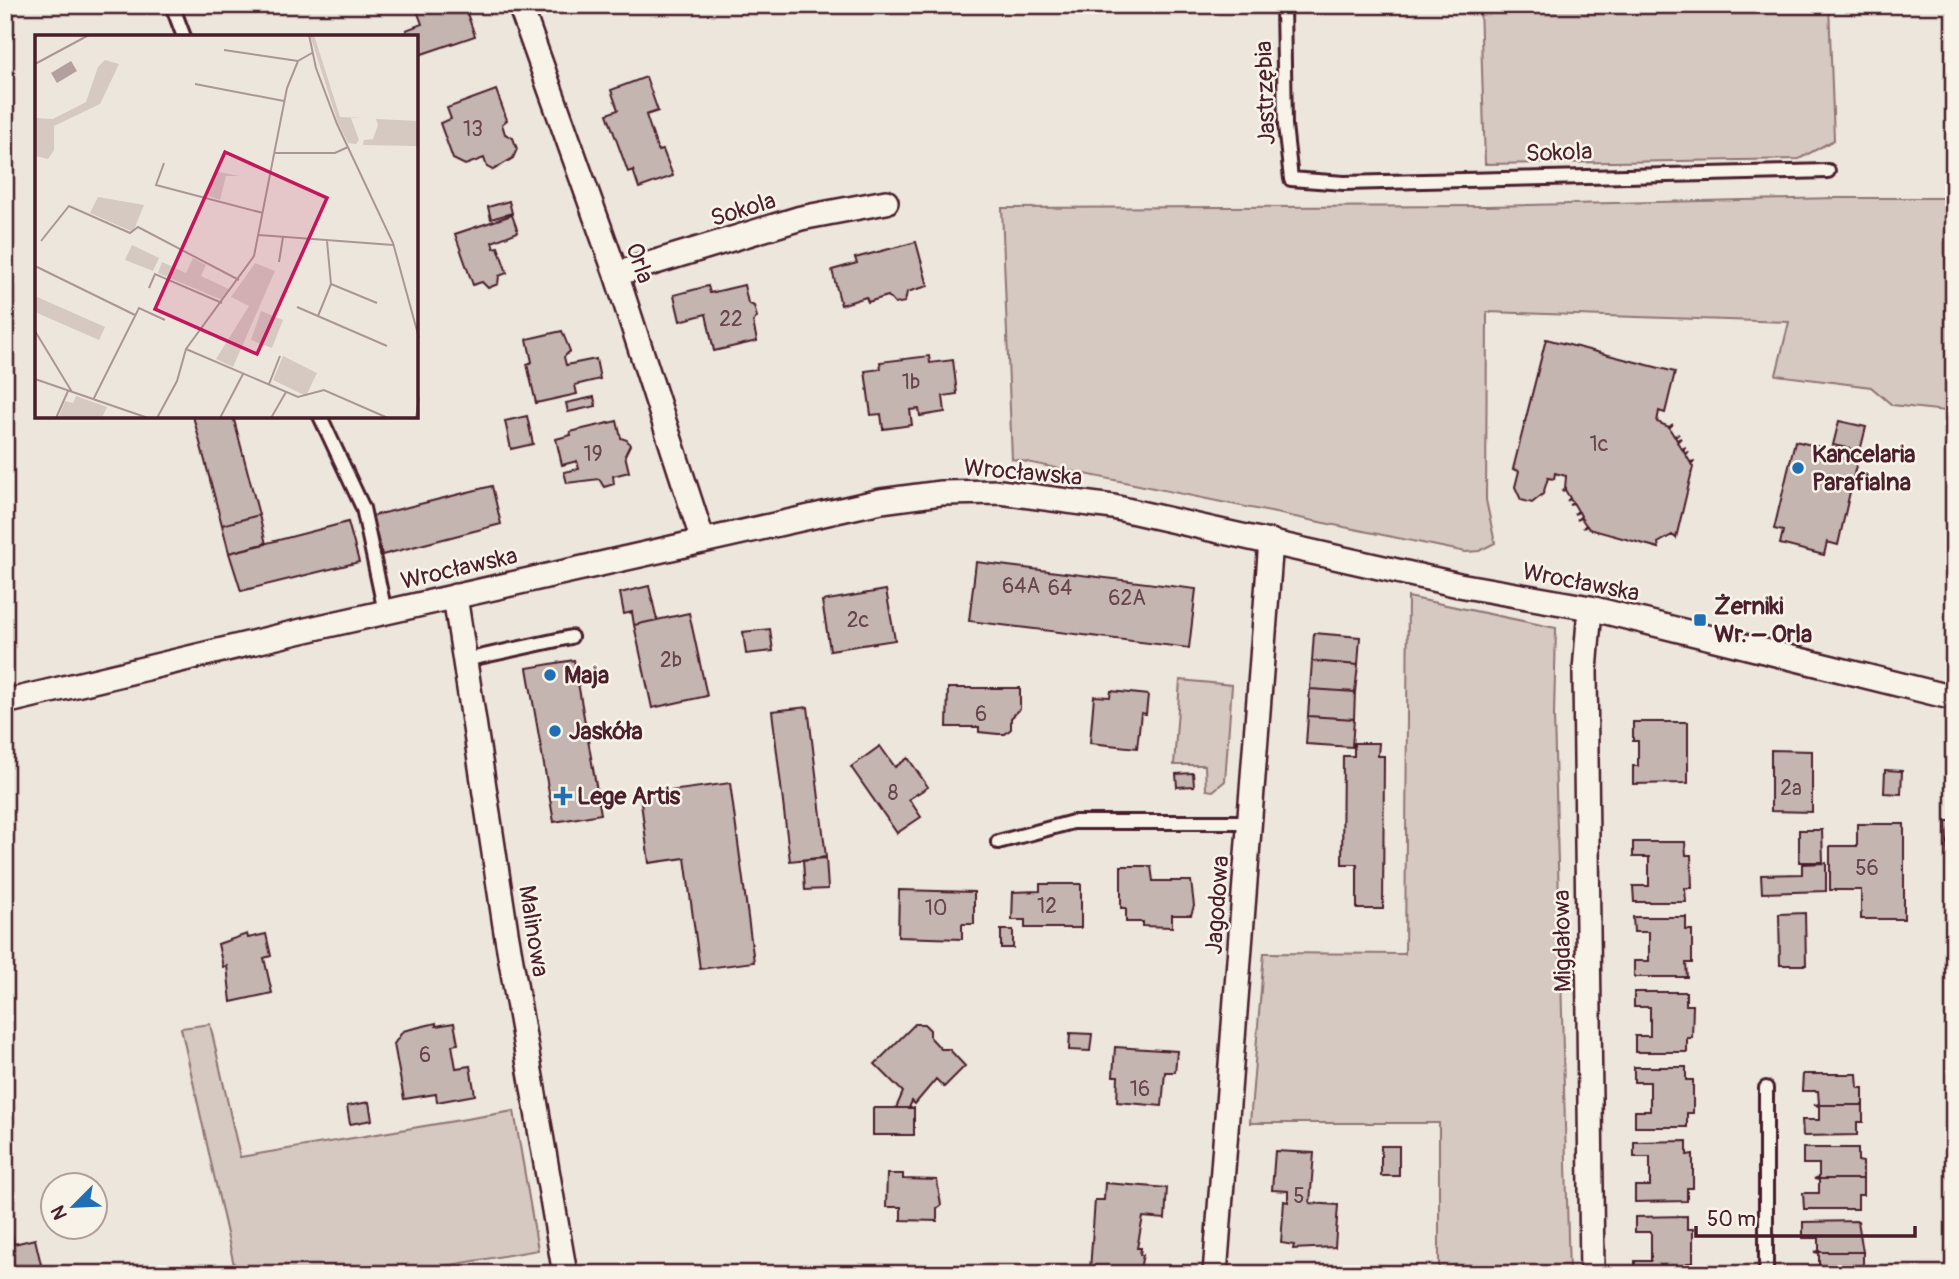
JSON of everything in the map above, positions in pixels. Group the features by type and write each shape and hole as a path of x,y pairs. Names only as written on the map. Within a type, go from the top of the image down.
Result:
{"street":[{"name":"Orla","path":"520,5 616,274 703,541"},
{"name":"Sokola","path":"616,274 801,218 886,202"},
{"name":"Wrocławska","path":"5,702 385,612 881,501 941,493 988,492 1113,507 1459,585 1590,608 1954,698"},
{"name":"Jagodowa","path":"1215,1274 1270,541"},
{"name":"Malinowa","path":"456,596 506,932 565,1274"},
{"name":"Migdałowa","path":"1590,608 1585,671 1592,1274"}],"lane":[{"path":"172,5 183,35"},
{"name":"Jastrzębia","path":"1283,5 1285,125 1291,179"},
{"name":"Sokola","path":"1291,179 1344,183 1828,171"},
{"path":"321,418 363,508 385,612"},
{"path":"466,660 571,637"},
{"path":"998,842 1073,822 1250,822"},
{"path":"1766,1088 1766,1274"}],"shaded area":[{"path":"1480,5 1829,5 1834,140 1799,159 1485,164"},
{"path":"1954,198 1954,412 1892,405 1871,387 1776,375 1789,322 1487,312 1486,500 1495,543 1479,551 1466,552 1012,459 1002,208 1486,206"},
{"path":"1408,597 1556,628 1554,716 1569,1274 1439,1274 1439,1123 1250,1123 1264,953 1405,954"},
{"path":"1180,680 1232,685 1225,781 1213,791 1206,790 1205,765 1174,765"},
{"path":"210,1024 240,1157 514,1111 538,1250 398,1274 236,1274 181,1028"}],"building":[{"path":"415,5 464,5 475,36 418,55 418,35 407,35 406,30 422,24"},
{"path":"646,77 658,111 646,115 658,151 663,150 673,176 639,188 633,170 628,172 607,114 618,110 611,90"},
{"path":"496,90 507,120 502,124 505,134 513,138 517,149 513,158 493,170 487,167 484,158 465,165 453,159 440,123 451,119 447,108"},
{"path":"509,201 512,213 491,219 488,207"},
{"path":"512,215 518,232 492,242 494,248 498,247 507,273 499,276 498,284 488,288 482,282 473,285 455,234"},
{"path":"916,242 928,286 907,292 905,302 895,304 888,296 868,302 866,297 841,305 832,270 857,263 855,258"},
{"path":"744,285 748,303 754,306 757,317 753,322 757,341 714,351 706,314 680,321 674,295 708,286 710,293"},
{"path":"562,331 570,351 564,357 566,365 596,359 600,379 575,385 577,394 536,403 527,364 532,362 527,339"},
{"path":"1546,339 1675,372 1665,413 1659,411 1657,422 1669,427 1673,424 1669,428 1674,436 1679,434 1675,437 1677,440 1681,438 1677,442 1682,449 1686,447 1683,450 1685,454 1689,451 1686,455 1690,462 1695,461 1691,464 1693,467 1676,538 1672,535 1658,543 1659,548 1589,529 1587,526 1583,528 1586,525 1581,518 1577,520 1581,516 1579,512 1574,514 1578,511 1574,504 1569,505 1573,503 1570,499 1567,501 1570,498 1565,490 1561,491 1565,489 1566,476 1555,473 1554,479 1548,478 1543,494 1532,503 1521,500 1515,487 1519,471 1513,469"},
{"path":"929,356 930,363 953,360 957,394 943,396 945,412 920,416 919,409 910,410 912,425 883,429 881,414 871,415 865,371 881,369 880,362"},
{"path":"594,397 596,406 568,412 566,403"},
{"path":"527,416 533,444 511,449 505,421"},
{"path":"194,418 234,418 259,515 222,525"},
{"path":"617,421 621,438 627,440 630,445 625,455 629,472 613,476 614,484 604,487 599,479 567,483 564,472 579,469 577,461 562,465 556,439 571,435 570,432"},
{"path":"1839,421 1866,427 1860,451 1833,445"},
{"path":"1795,441 1841,452 1840,458 1857,461 1838,545 1827,542 1824,555 1780,544 1783,531 1774,529"},
{"path":"1842,447 1860,451 1857,461 1840,458"},
{"path":"492,486 501,524 382,555 372,516"},
{"path":"259,515 266,544 229,553 222,525"},
{"path":"348,522 359,562 241,591 229,553"},
{"path":"976,562 1196,589 1189,648 969,621"},
{"path":"649,586 657,620 634,625 632,612 624,614 620,593"},
{"path":"886,590 895,640 830,650 822,601"},
{"path":"689,613 707,696 652,708 634,625"},
{"path":"770,629 773,651 746,654 743,632"},
{"path":"1314,633 1360,637 1358,665 1312,661"},
{"path":"574,660 601,814 554,822 527,668"},
{"path":"1312,661 1358,665 1355,692 1310,689"},
{"path":"948,688 1020,688 1020,709 1011,718 1011,729 1005,734 998,734 979,732 979,727 947,727"},
{"path":"1310,689 1355,692 1354,719 1308,716"},
{"path":"1111,691 1148,695 1146,714 1141,713 1137,748 1090,743 1094,696 1110,697"},
{"path":"808,707 826,857 790,861 772,711"},
{"path":"1308,716 1354,719 1352,747 1306,744"},
{"path":"1633,722 1688,722 1688,783 1633,784 1633,766 1638,766 1638,741 1633,741"},
{"path":"1354,743 1379,743 1378,756 1384,756 1383,909 1357,909 1357,864 1342,864 1343,756 1354,756"},
{"path":"880,746 895,767 908,758 928,787 909,799 921,817 897,833 851,767"},
{"path":"1771,750 1812,751 1812,812 1771,811"},
{"path":"1885,770 1902,771 1901,794 1884,793"},
{"path":"1193,773 1194,786 1177,787 1176,774"},
{"path":"730,783 754,962 700,969 685,858 649,863 640,795"},
{"path":"1946,821 1954,821 1954,866 1948,867"},
{"path":"1857,824 1904,824 1904,919 1861,919 1861,890 1830,890 1830,846 1857,846"},
{"path":"1799,830 1822,830 1823,862 1799,862"},
{"path":"1633,842 1685,842 1686,855 1691,855 1692,888 1685,888 1686,902 1634,902 1633,886 1649,886 1649,857 1633,857"},
{"path":"826,858 828,889 805,890 803,860"},
{"path":"1826,863 1826,891 1762,893 1761,875 1802,874 1802,864"},
{"path":"1121,866 1151,866 1153,881 1191,881 1194,906 1191,915 1172,915 1172,927 1143,926 1143,922 1126,922 1126,908 1121,908"},
{"path":"1040,884 1081,884 1081,928 1025,928 1025,920 1012,920 1013,892 1040,891"},
{"path":"899,890 974,892 974,924 962,924 962,939 898,937"},
{"path":"1805,913 1806,965 1780,965 1779,914"},
{"path":"1633,917 1686,917 1686,930 1692,930 1692,963 1686,963 1687,977 1634,977 1634,961 1649,961 1649,932 1634,932"},
{"path":"1001,930 1013,930 1013,948 1001,948"},
{"path":"247,934 248,938 266,934 271,956 264,958 272,993 231,1002 227,966 223,967 218,944"},
{"path":"1634,992 1686,992 1686,1005 1693,1005 1692,1038 1687,1038 1687,1052 1635,1052 1635,1036 1650,1036 1650,1007 1634,1007"},
{"path":"436,1023 436,1026 454,1023 458,1044 452,1045 456,1068 470,1066 475,1095 437,1102 436,1094 404,1099 394,1044 403,1031"},
{"path":"915,1024 924,1024 930,1030 930,1037 941,1049 949,1049 965,1066 944,1087 936,1079 915,1104 912,1101 909,1108 896,1108 903,1092 875,1064"},
{"path":"1070,1033 1092,1034 1090,1051 1069,1050"},
{"path":"1115,1047 1177,1051 1175,1072 1165,1072 1162,1106 1117,1102 1118,1076 1113,1076"},
{"path":"1634,1067 1686,1067 1686,1080 1693,1080 1693,1113 1687,1113 1687,1127 1635,1127 1635,1111 1650,1111 1650,1082 1634,1082"},
{"path":"1803,1074 1857,1074 1858,1088 1863,1088 1863,1105 1814,1105 1819,1104 1818,1091 1802,1091"},
{"path":"369,1102 372,1120 350,1124 347,1106"},
{"path":"1814,1105 1863,1105 1863,1122 1857,1122 1857,1135 1803,1136 1802,1120 1819,1120 1819,1106"},
{"path":"873,1108 914,1108 914,1135 873,1135"},
{"path":"1687,1141 1687,1155 1693,1154 1693,1188 1687,1188 1687,1201 1635,1202 1635,1186 1650,1186 1650,1157 1634,1157 1634,1142"},
{"path":"1381,1146 1399,1146 1399,1176 1381,1176"},
{"path":"1803,1148 1858,1148 1858,1161 1863,1162 1863,1179 1814,1179 1819,1177 1819,1164 1803,1164"},
{"path":"1275,1151 1314,1153 1310,1203 1338,1205 1335,1247 1293,1249 1294,1245 1281,1243 1284,1201 1288,1202 1288,1191 1272,1190"},
{"path":"887,1174 903,1174 903,1179 937,1180 941,1205 937,1208 937,1221 901,1220 901,1207 886,1207"},
{"path":"1814,1179 1863,1179 1863,1195 1858,1195 1858,1209 1804,1209 1803,1193 1819,1193 1819,1180"},
{"path":"1105,1183 1167,1188 1165,1219 1143,1217 1137,1248 1141,1248 1140,1255 1143,1255 1139,1273 1090,1270 1095,1200 1104,1200"},
{"path":"1687,1216 1687,1229 1693,1229 1693,1263 1687,1263 1688,1274 1635,1274 1635,1261 1651,1261 1651,1232 1635,1232 1635,1217"},
{"path":"1858,1221 1863,1252 1814,1252 1819,1251 1819,1238 1803,1238 1803,1222"},
{"path":"11,1229 14,1244 35,1239 43,1273 5,1274 5,1231"},
{"path":"1814,1252 1863,1252 1863,1269 1858,1269 1858,1274 1803,1274 1803,1267 1819,1267 1819,1253"}],"place":[{"name":"Kancelaria Parafialna","path":"1798,468"},
{"name":"Żerniki Wr. – Orla","path":"1700,620"},
{"name":"Maja","path":"550,675"},
{"name":"Jaskóła","path":"555,731"},
{"name":"Lege Artis","path":"563,796"}]}
